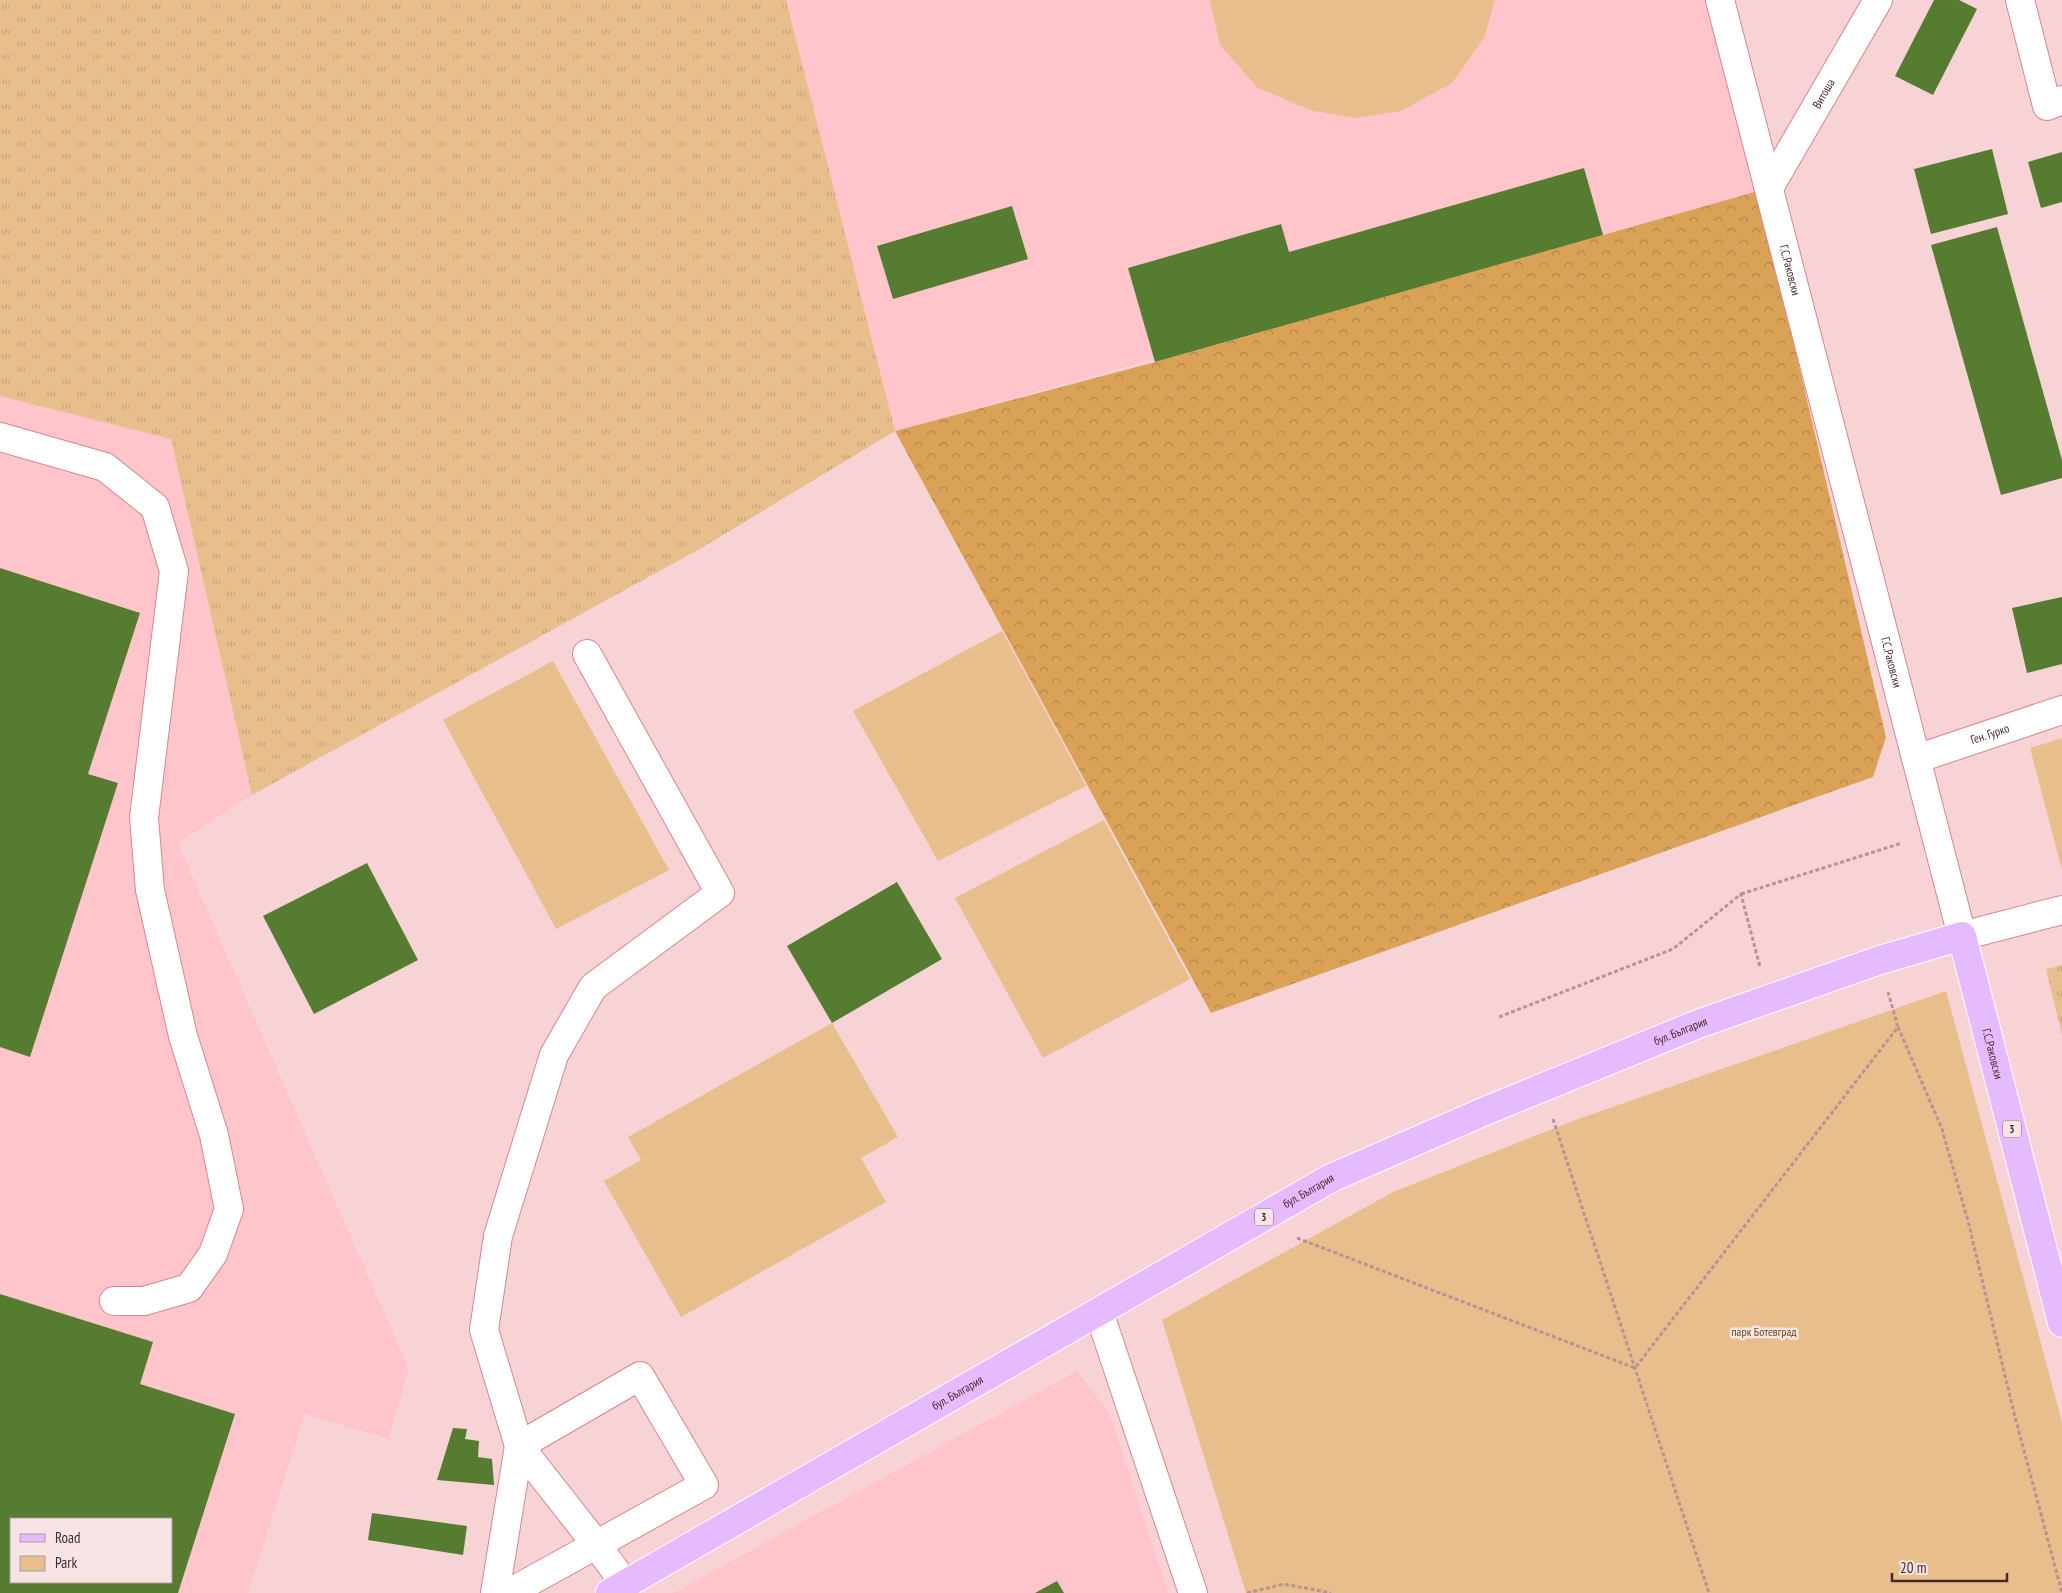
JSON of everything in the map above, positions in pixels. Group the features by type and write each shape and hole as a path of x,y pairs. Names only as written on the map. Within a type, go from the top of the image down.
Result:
{"main road":[{"name":"бул. България","path":"618,1589 1331,1178 1542,1087 1698,1024 1880,960 1962,936"},
{"name":"Г.С.Раковски","path":"1962,936 2062,1323"}],"street":[{"name":"Г.С.Раковски","path":"1720,0 1962,936"},
{"name":"Витоша","path":"1769,188 1878,0"},
{"path":"2020,0 2047,106 2062,100"},
{"path":"0,437 105,467 155,507 174,571 144,818 150,890 182,1036 214,1135 230,1209 213,1254 189,1288 144,1301 114,1301"},
{"path":"587,654 720,893 593,987 554,1055 498,1236 484,1330 519,1446 596,1544 618,1589"},
{"name":"Ген. Гурко","path":"1916,759 2062,710"},
{"name":"бул. България","path":"1962,936 2062,910"},
{"path":"1099,1312 1193,1593"},
{"path":"509,1593 704,1485 640,1376 519,1446"},
{"path":"495,1593 519,1446"}],"path":[{"path":"1499,1016 1673,949 1741,894 1936,832"},
{"path":"1741,894 1769,999"},
{"path":"1880,960 1898,1027 1942,1129 1963,1202 2016,1422 2062,1592"},
{"path":"1635,1368 1898,1027"},
{"path":"1542,1087 1709,1593"},
{"path":"1254,1222 1635,1368"},
{"path":"1247,1593 1284,1584 1330,1593"}],"shaded area":[{"path":"786,0 1706,0 1758,191 895,431"},
{"path":"0,396 171,439 252,795 178,844 409,1369 388,1439 305,1414 248,1593 0,1593"},
{"path":"1077,1371 1110,1414 1168,1593 673,1593"}],"green space":[{"path":"0,0 786,0 895,431 703,547 252,795 171,439 0,396"},
{"path":"1210,0 1495,0 1484,38 1452,83 1401,111 1356,118 1313,111 1258,88 1220,45"},
{"path":"1758,191 1886,737 1873,777 1211,1013 895,431 1155,362"},
{"path":"1002,631 1086,786 938,861 853,711"},
{"path":"553,661 669,870 556,929 443,720"},
{"path":"2062,738 2062,870 2030,748"},
{"path":"1104,820 1190,979 1043,1058 955,898"},
{"path":"2062,965 2062,1035 2046,969"},
{"name":"парк Ботевград","path":"1946,991 2062,1422 2062,1593 1246,1593 1162,1320 1393,1192 1578,1119"},
{"path":"832,1023 898,1137 861,1158 886,1202 681,1317 604,1181 641,1160 628,1137"}],"building":[{"path":"1934,0 1959,0 1977,9 1933,95 1895,76"},
{"path":"1992,149 2008,214 1931,234 1914,169"},
{"path":"2062,152 2062,202 2041,208 2028,162"},
{"path":"1584,168 1603,235 1155,362 1128,268 1281,224 1289,252"},
{"path":"1012,206 1028,259 893,299 877,246"},
{"path":"1997,227 2062,460 2062,478 2001,495 1931,245"},
{"path":"0,568 140,613 88,774 118,783 30,1057 0,1047"},
{"path":"2062,597 2062,664 2027,673 2012,608"},
{"path":"367,863 418,960 314,1014 263,916"},
{"path":"897,882 942,959 832,1023 787,946"},
{"path":"0,1294 153,1342 140,1384 235,1414 178,1593 0,1593"},
{"path":"453,1428 467,1429 465,1439 479,1441 478,1457 492,1459 494,1485 437,1480"},
{"path":"372,1513 467,1526 463,1555 368,1540"},
{"path":"1057,1581 1064,1593 1035,1593"}]}
